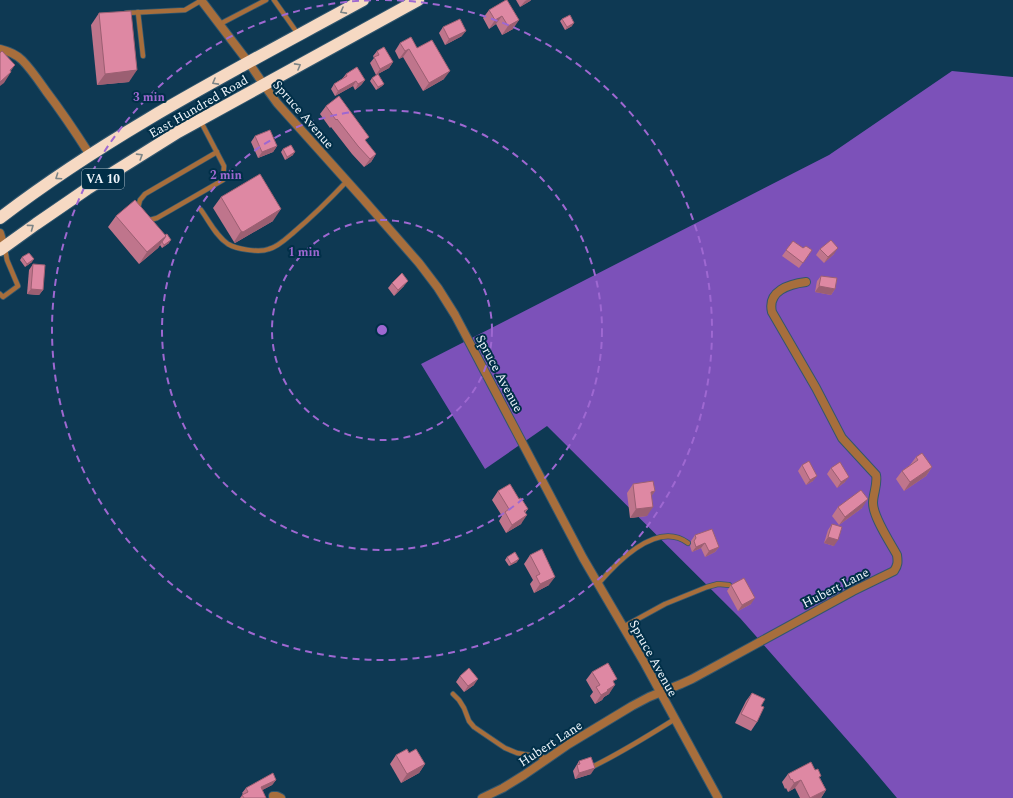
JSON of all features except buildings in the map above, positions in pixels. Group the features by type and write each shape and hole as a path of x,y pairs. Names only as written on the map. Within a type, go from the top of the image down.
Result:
{"highway":[{"name":"East Hundred Road","path":"0,218 29,196 141,123 363,0"},
{"name":"East Hundred Road","path":"2,248 87,189 178,132 418,0"}],"street":[{"name":"Spruce Avenue","path":"202,0 277,102 419,263 456,315 583,558 718,798"},
{"path":"0,49 11,53 21,60 64,116 90,155"},
{"path":"0,233 2,248"},
{"name":"Hubert Lane","path":"482,798 503,788 569,744 632,706 692,678 853,591 894,571 897,567 897,555 875,514 873,504 877,480 876,475 842,438 770,306 775,294 790,286 806,282"}],"lane":[{"path":"123,13 185,10 202,0"},
{"path":"220,24 266,0"},
{"path":"274,0 299,35"},
{"path":"138,12 143,56"},
{"path":"144,218 150,220 157,218 223,180 224,166 200,120"},
{"path":"141,213 138,208 140,200 145,194 217,152"},
{"path":"201,210 218,235 226,243 236,248 262,251 274,247 288,237 310,218 347,181"},
{"path":"0,294 3,297 18,286 2,248"},
{"path":"598,584 623,558 649,541 661,536 670,536 678,537 688,543"},
{"path":"623,628 665,604 707,587 718,584 729,585"},
{"path":"453,694 462,704 469,721 474,727 499,744 518,753 548,758"},
{"path":"594,766 647,738 674,719"}],"shaded area":[{"path":"952,71 1013,77 1013,798 897,798 740,618 547,426 485,469 421,364 829,155"}]}
